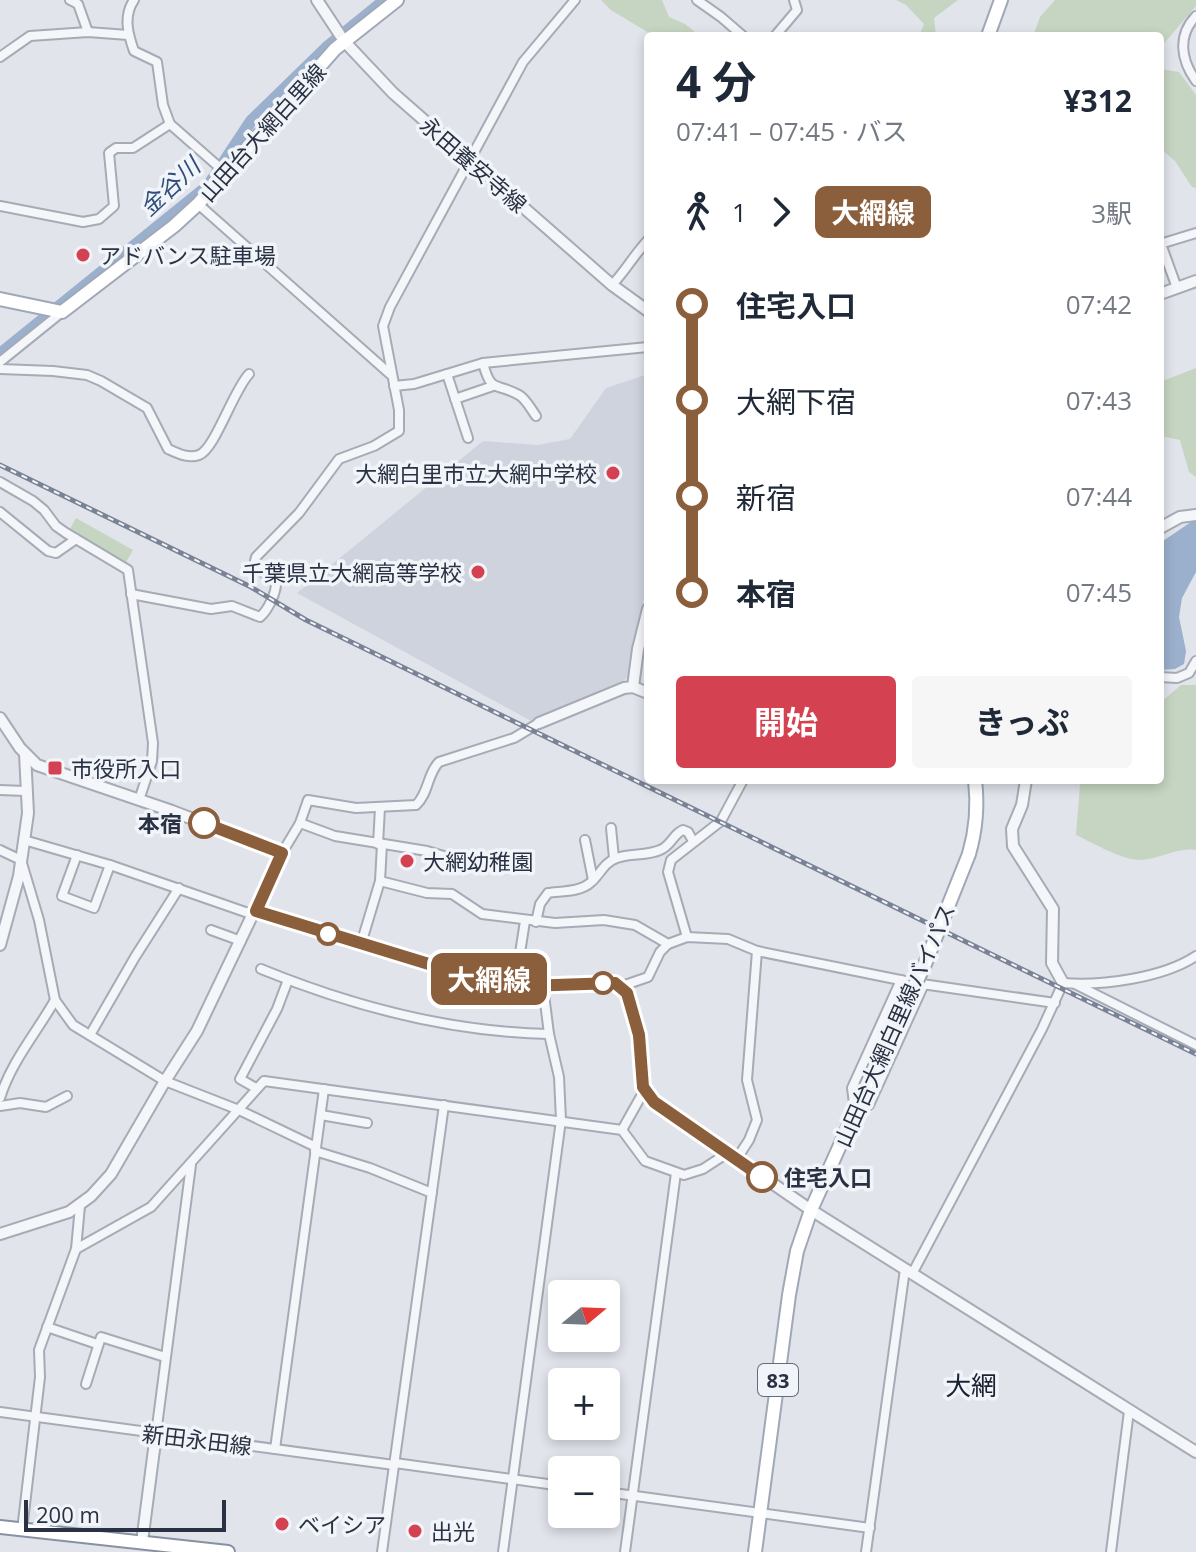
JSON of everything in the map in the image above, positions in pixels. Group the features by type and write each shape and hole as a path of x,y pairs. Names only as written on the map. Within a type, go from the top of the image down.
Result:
{"main road":[{"name":"山田台大網白里線","path":"62,312 198,204 344,41 397,0"},
{"path":"989,32 1001,0"},
{"path":"0,299 62,312"},
{"name":"山田台大網白里線バイパス","path":"755,1552 797,1251 811,1210 925,964 969,854 974,837 975,784"},
{"path":"0,1527 141,1547 228,1552"}],"street":[{"path":"70,0 78,4 88,32"},
{"path":"134,0 128,11 128,35 134,51 157,62 163,105 170,124 227,174"},
{"name":"永田養安寺線","path":"317,0 344,41 393,93 612,285 644,308"},
{"path":"131,594 211,609 232,606 260,617 265,612 276,581 258,569 256,557 299,513 339,459 374,446 399,431 399,410 383,326 523,62 575,0"},
{"path":"697,0 738,32"},
{"path":"778,32 797,10 794,0"},
{"path":"1196,16 1183,34 1187,69 1196,81"},
{"path":"0,57 30,36 88,32 128,35"},
{"path":"0,206 83,222 99,219 114,206 109,153 116,148 133,148 170,124"},
{"path":"198,204 391,375"},
{"path":"1164,243 1196,233"},
{"path":"612,285 628,269 630,260 644,244"},
{"path":"1164,254 1177,288"},
{"path":"1164,293 1196,281"},
{"path":"0,362 62,312"},
{"path":"394,386 414,384 483,363 644,347"},
{"path":"483,363 488,381 493,386 522,396 536,416"},
{"path":"0,369 87,375 101,381 147,408 168,449 192,456 201,454 209,447 236,390 249,374"},
{"path":"447,374 468,438"},
{"path":"455,399 493,386"},
{"path":"0,482 33,501 56,526 128,570 153,743 152,761 139,800"},
{"path":"0,512 48,551 56,553 76,539"},
{"path":"1164,526 1180,517 1196,515"},
{"path":"633,687 644,625"},
{"path":"1164,677 1177,678 1189,673 1196,661"},
{"path":"0,1234 69,1212 80,1206 111,1174 197,1031 282,853 300,823 308,800 356,808 416,805 421,800 433,768 439,762 514,738 539,723 616,690 633,687 644,691"},
{"path":"0,718 25,754 37,765 282,853"},
{"path":"0,945 19,876 28,813 25,754"},
{"path":"687,937 668,872 671,860 721,821 741,784"},
{"path":"1025,784 1022,805 1012,829 1013,846 1053,909 1052,963 1068,983 1196,1045"},
{"path":"0,790 25,791"},
{"path":"361,944 380,881 380,808"},
{"path":"300,823 335,836 427,851 477,866"},
{"path":"611,828 614,858"},
{"path":"536,922 540,904 548,893 580,888 593,880 614,858 660,850 683,830 693,841"},
{"path":"24,840 432,965 515,985 615,983 622,986 627,993 639,1035 644,1091 622,1130"},
{"path":"585,840 593,880"},
{"path":"0,850 21,860 39,920 55,1000 73,1025 165,1081 239,1110 315,1149 432,1193"},
{"path":"77,855 62,896 94,908 110,865"},
{"path":"380,881 427,893 452,894 482,914 536,922 604,920 635,925 668,944"},
{"path":"90,1035 179,888"},
{"path":"515,985 525,921"},
{"path":"211,930 241,941"},
{"path":"622,986 648,977 660,952 668,944 687,937 728,939 757,951 901,980 1055,1003"},
{"path":"76,1249 151,1207 264,1081 622,1130 645,1161 676,1173 694,1173 731,1157 749,1140 758,1114 747,1080 757,951"},
{"path":"1068,983 1139,977 1182,965 1196,956"},
{"path":"261,969 427,1022 499,1033 549,1034"},
{"path":"256,1088 240,1079 277,1009 288,980"},
{"path":"901,980 852,1088 855,1111 869,1105 924,984"},
{"path":"866,1552 909,1271 1068,983"},
{"path":"503,1552 561,1120 559,1077 549,1034 543,986"},
{"path":"0,1098 7,1076 55,1000"},
{"path":"275,1449 324,1089"},
{"path":"644,1091 654,1102 731,1157 811,1210 1196,1452"},
{"path":"0,1106 20,1103 46,1107 67,1096"},
{"path":"382,1552 444,1105"},
{"path":"321,1115 367,1123"},
{"path":"141,1547 191,1164"},
{"path":"625,1552 676,1173"},
{"path":"22,1530 40,1377 39,1350 76,1249 80,1206"},
{"path":"47,1327 97,1344"},
{"path":"86,1384 101,1337 165,1357"},
{"path":"1111,1552 1129,1411"},
{"name":"新田永田線","path":"0,1412 548,1484"},
{"path":"620,1494 870,1528"}],"shaded area":[{"name":"千葉県立大網高等学校","path":"644,375 644,597 629,675 622,683 533,722 297,593 483,441 538,445 570,439 606,388"}],"green space":[{"path":"601,0 662,0 669,17 695,32 647,32 611,10"},
{"path":"896,0 958,0 934,18 936,32 921,32 924,24 906,5"},
{"path":"1055,0 1196,0 1196,6 1164,43 1164,32 1034,32 1040,17"},
{"path":"1164,70 1179,72 1196,95 1196,188 1192,187 1175,161 1164,151"},
{"path":"1196,368 1196,477 1189,472 1180,440 1164,437 1164,380"},
{"path":"76,518 133,550 125,564 69,531"},
{"path":"1181,685 1196,685 1196,850 1134,860 1076,835 1079,784 1164,784 1164,700"}],"water":[{"path":"1196,520 1196,572 1182,598 1179,617 1186,651 1184,664 1164,670 1164,540"}],"waterway":[{"name":"金谷川","path":"0,354 208,186 251,121 327,47 385,0"}],"railway":[{"path":"0,465 251,587 306,620 1196,1054"}],"bus line":[{"name":"大網線","path":"204,823 282,853 256,911 432,965 509,983 526,986 615,983 622,986 627,993 639,1035 644,1091 654,1102 762,1177"}],"place":[{"name":"アドバンス駐車場","path":"83,255"},
{"name":"大網白里市立大網中学校","path":"613,473"},
{"name":"千葉県立大網高等学校","path":"478,572"},
{"name":"市役所入口","path":"55,768"},
{"name":"本宿","path":"204,823"},
{"name":"大網幼稚園","path":"407,861"},
{"name":"住宅入口","path":"762,1177"},
{"name":"ベイシア","path":"282,1524"},
{"name":"出光","path":"415,1531"}],"district":[{"name":"大網","path":"971,1385"}]}
